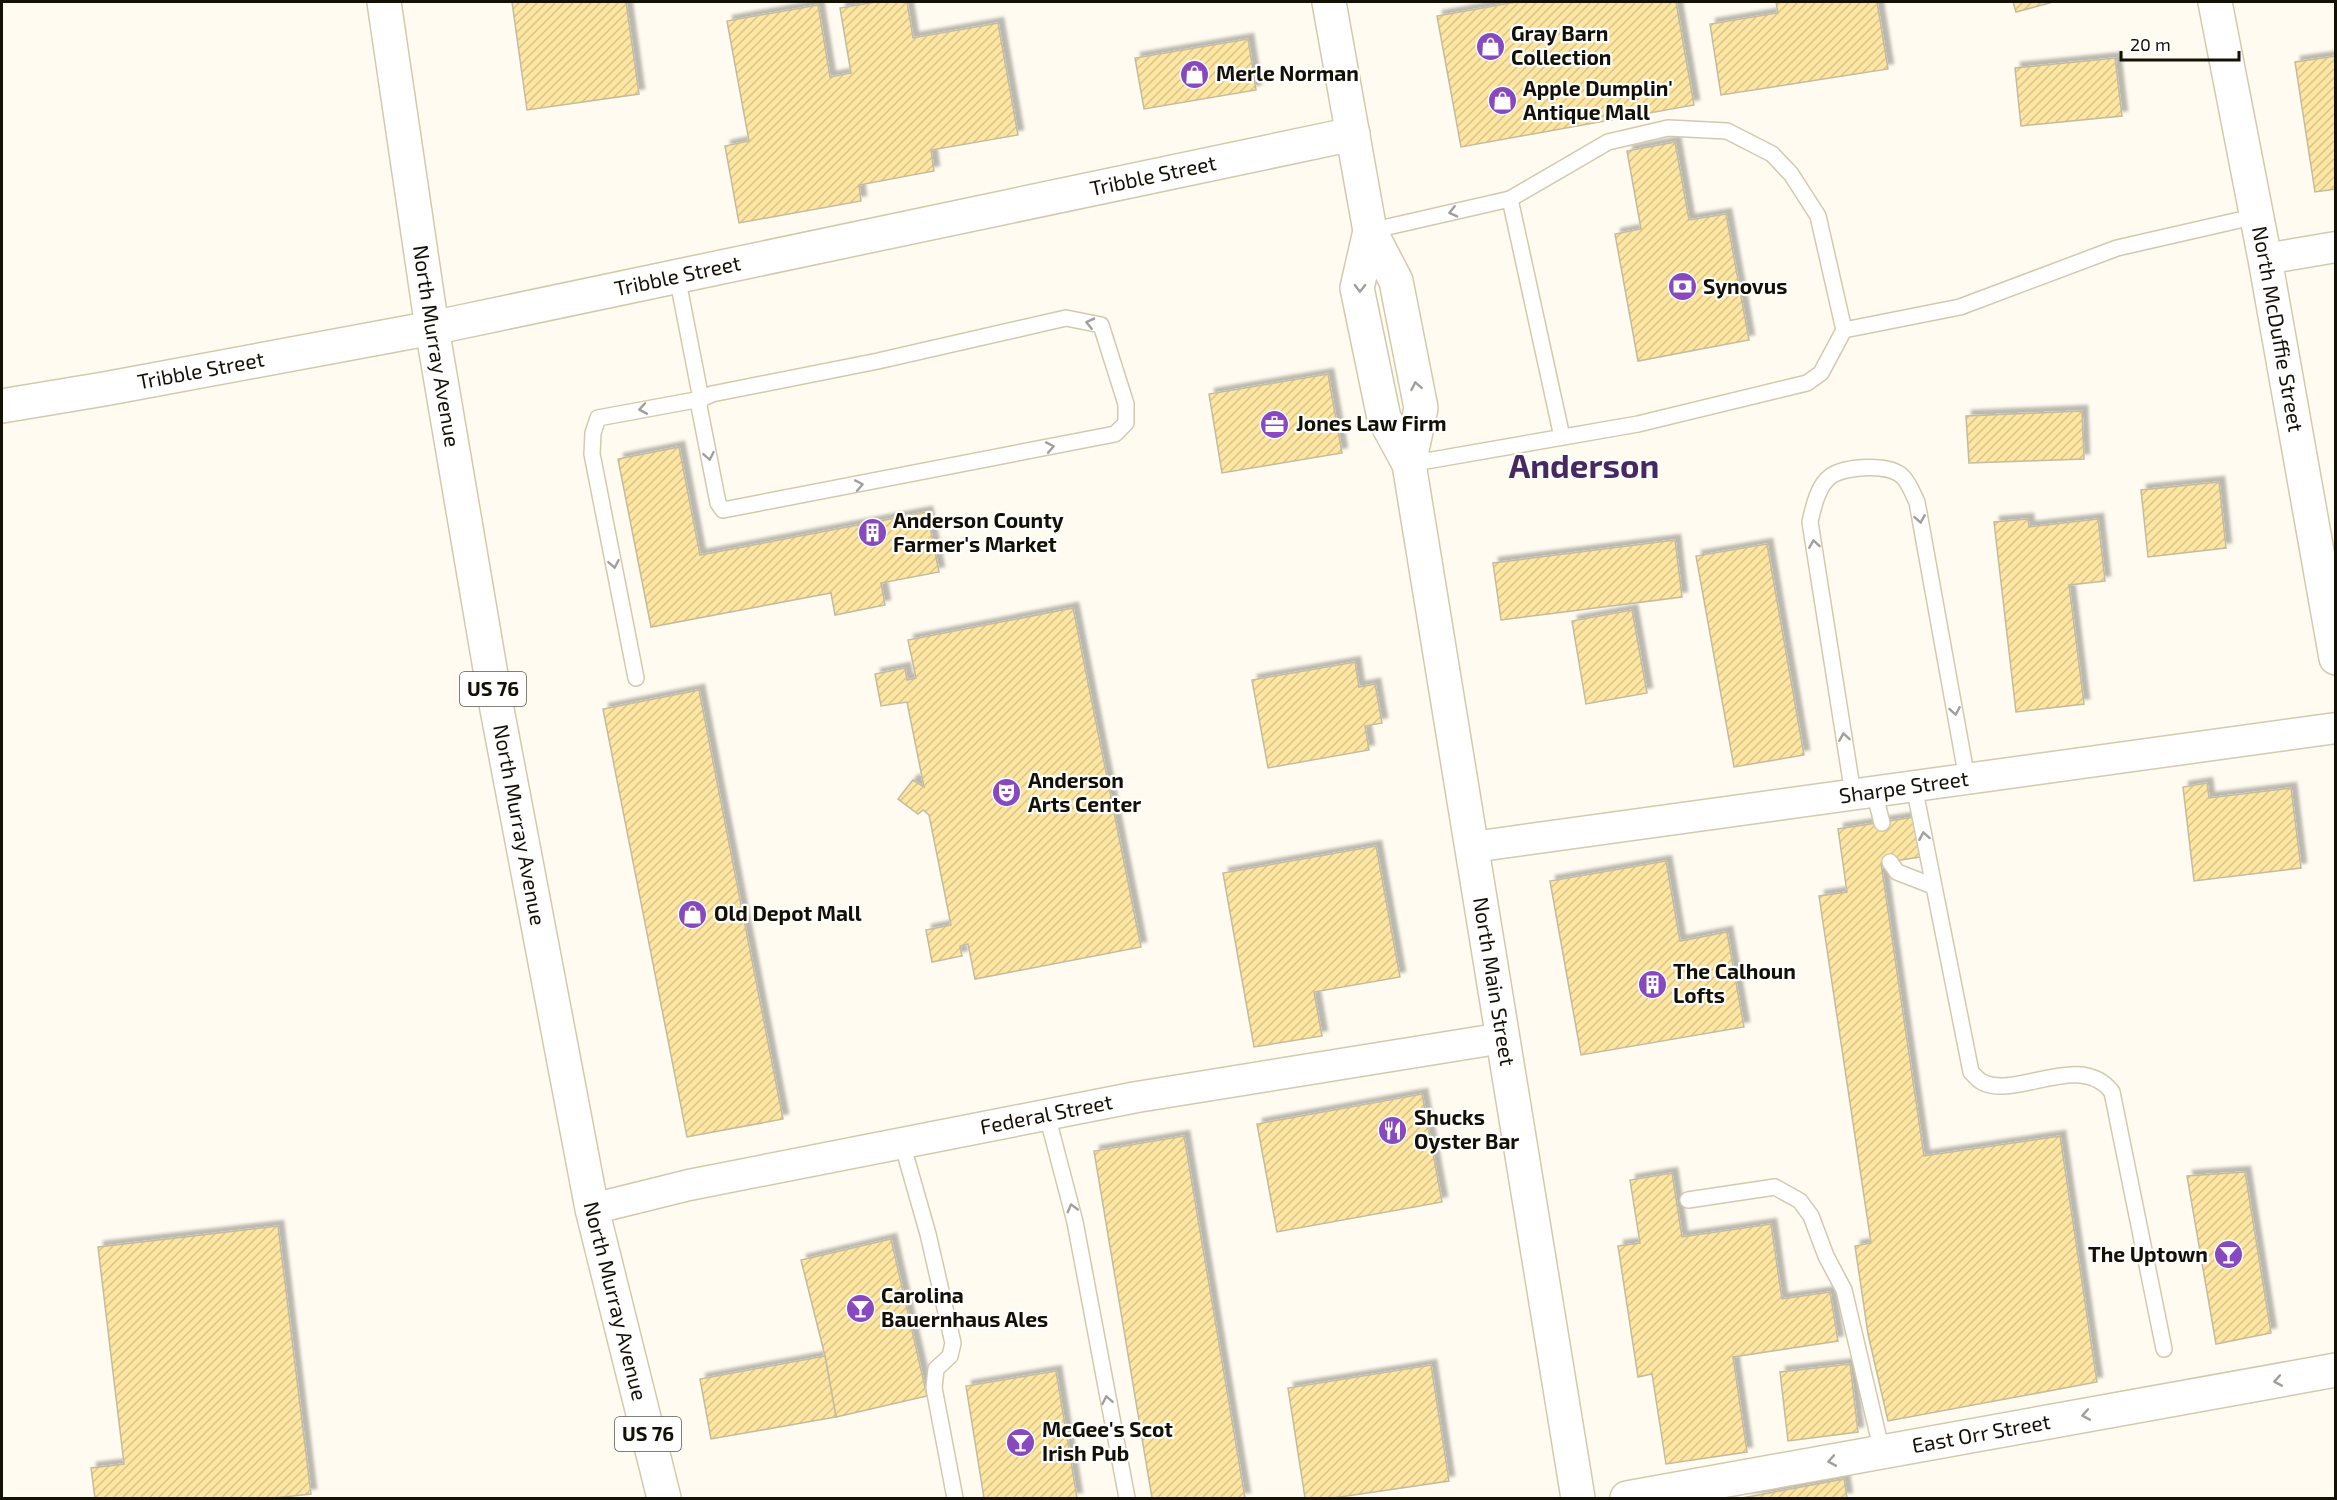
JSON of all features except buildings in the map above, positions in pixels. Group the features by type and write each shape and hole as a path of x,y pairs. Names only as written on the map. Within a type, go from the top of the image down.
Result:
{"main road":[{"name":"North Murray Avenue","path":"384,2 432,328 496,704 592,1209 664,1498"},
{"name":"North Main Street","path":"1329,2 1370,231 1396,281 1421,408 1409,464 1578,1498"},
{"name":"North McDuffie Street","path":"2215,2 2257,216 2336,658"},
{"name":"Tribble Street","path":"2,406 432,328 1353,134"},
{"name":"East Orr Street","path":"1627,1498 2336,1370"}],"street":[{"path":"2265,260 2336,247"},
{"name":"Sharpe Street","path":"1473,847 2336,728"},
{"name":"Federal Street","path":"592,1209 689,1185 1137,1097 1503,1038"}],"lane":[{"path":"1370,231 1510,199 1608,142 1668,128 1727,131 1772,154 1791,174 1818,216 1844,330 1821,373 1807,383 1638,424 1409,464"},
{"path":"1510,199 1562,437"},
{"path":"1844,330 1960,307 2117,248 2257,216"},
{"path":"636,678 592,454 593,433 598,418 701,399 712,394 878,361 1066,318 1101,325 1126,404 1126,423 1114,434 723,510 718,503 699,406 701,399 677,276"},
{"path":"1882,823 1864,793 1810,522 1814,500 1831,476 1862,467 1888,468 1903,477 1917,502 1967,779"},
{"path":"1914,786 1971,1072 1982,1082 2000,1086 2079,1075 2105,1083 2112,1092 2164,1349"},
{"path":"1890,862 1897,872 1933,886"},
{"path":"1047,1115 1075,1222 1127,1498"},
{"path":"902,1143 928,1234 953,1343 950,1356 936,1369 934,1388 955,1498"},
{"path":"1688,1200 1775,1187 1800,1201 1811,1216 1826,1256 1844,1290 1882,1452"}],"place":[{"name":"Gray Barn Collection","path":"1490,46"},
{"name":"Merle Norman","path":"1195,74"},
{"name":"Apple Dumplin' Antique Mall","path":"1502,101"},
{"name":"Synovus","path":"1682,287"},
{"name":"Jones Law Firm","path":"1275,424"},
{"name":"Anderson County Farmer's Market","path":"872,533"},
{"name":"Anderson Arts Center","path":"1007,793"},
{"name":"Old Depot Mall","path":"693,914"},
{"name":"The Calhoun Lofts","path":"1652,984"},
{"name":"Shucks Oyster Bar","path":"1393,1130"},
{"name":"The Uptown","path":"2229,1255"},
{"name":"Carolina Bauernhaus Ales","path":"860,1308"},
{"name":"McGee's Scot Irish Pub","path":"1021,1442"}],"district":[{"name":"Anderson","path":"1584,466"}]}
